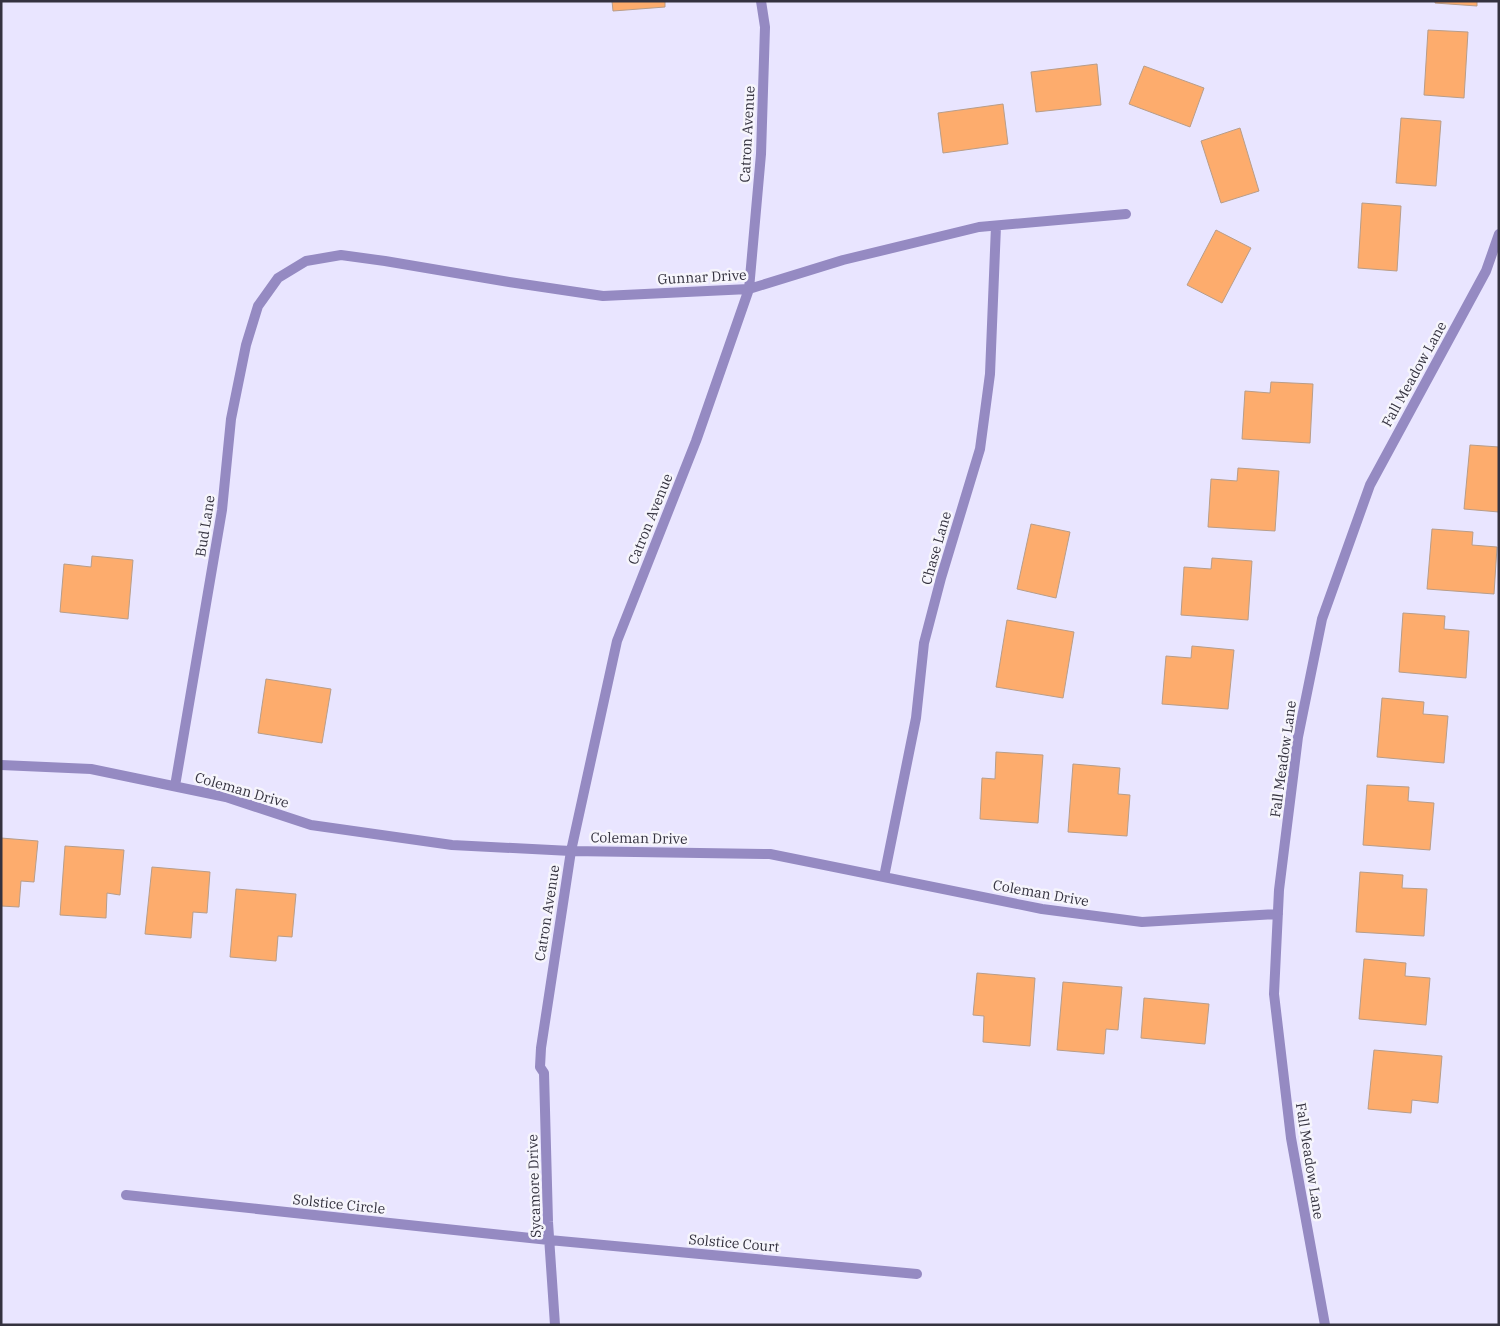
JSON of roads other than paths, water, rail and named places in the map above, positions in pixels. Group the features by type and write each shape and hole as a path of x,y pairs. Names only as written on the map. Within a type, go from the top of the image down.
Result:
{"street":[{"name":"Catron Avenue","path":"540,1048 571,851 617,640 696,441 749,289 761,154 765,27 761,1"},
{"name":"Gunnar Drive","path":"278,278 306,261 341,255 603,296 749,289 843,260 979,228 1126,214"},
{"name":"Chase Lane","path":"884,877 916,718 924,643 941,578 980,449 990,374 996,226"},
{"name":"Fall Meadow Lane","path":"1325,1325 1291,1138 1274,994 1280,890 1298,737 1322,619 1370,485 1486,271 1499,234"},
{"name":"Bud Lane","path":"174,786 222,510 231,419 246,345 258,306 278,278"},
{"name":"Coleman Drive","path":"1,765 90,769 226,797 311,825 452,845 571,851 770,854 1042,908 1142,922 1278,914"},
{"name":"Sycamore Drive","path":"540,1048 540,1067 544,1073 549,1240 555,1325"},
{"name":"Solstice Circle","path":"126,1195 549,1240"},
{"name":"Solstice Court","path":"549,1240 917,1274"}]}
